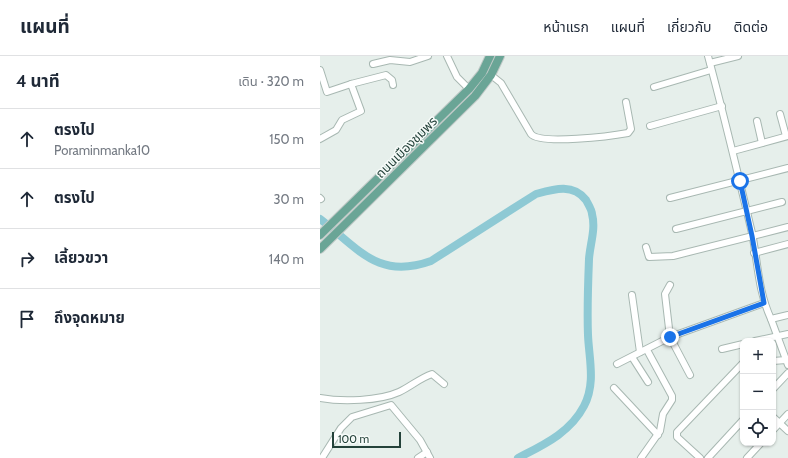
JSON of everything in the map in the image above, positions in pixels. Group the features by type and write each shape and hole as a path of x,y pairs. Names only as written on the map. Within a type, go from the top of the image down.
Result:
{"main road":[{"name":"ถนนเมืองชุมพร","path":"320,235 469,89 482,73 490,56"},
{"name":"ถนนเมืองชุมพร","path":"320,249 475,96 491,75 500,56"}],"street":[{"path":"373,64 390,60 410,62 428,56"},
{"path":"447,56 457,77 469,89"},
{"path":"708,56 740,181 764,303 778,336 787,363 776,361"},
{"path":"710,63 738,56"},
{"path":"320,70 328,92 351,84 386,75 392,80 393,85"},
{"path":"654,87 711,70"},
{"path":"491,75 501,83 531,134 538,139 584,138 628,133 631,130 626,102"},
{"path":"320,139 336,130 342,120 360,111 351,84"},
{"path":"650,126 722,106"},
{"path":"733,151 787,136 780,114"},
{"path":"756,121 762,143"},
{"path":"670,198 788,168"},
{"path":"676,229 782,202"},
{"path":"646,247 649,258 673,256 788,227"},
{"path":"754,253 788,244"},
{"path":"670,285 665,294 670,337 690,375"},
{"path":"632,295 640,352"},
{"path":"617,364 670,337 764,303"},
{"path":"771,319 788,315"},
{"path":"769,338 788,334"},
{"path":"722,348 740,345"},
{"path":"641,458 658,435 663,414 672,400 672,396 647,350"},
{"path":"632,357 648,382"},
{"path":"700,458 677,437 677,432 740,366"},
{"path":"776,386 788,373"},
{"path":"320,398 344,401 388,396 399,392 432,374 444,384"},
{"path":"614,388 658,435"},
{"path":"322,458 347,421 352,417 387,405 391,405 395,408 429,455 418,458"},
{"path":"776,426 788,414"},
{"path":"776,420 788,431"},
{"path":"708,458 740,423"},
{"path":"747,458 758,446"}],"waterway":[{"path":"320,219 370,258 383,264 397,267 413,266 431,261 536,194 556,189 569,189 575,191 586,200 593,220 588,278 588,326 591,371 588,397 578,415 564,431 546,443 518,458"}],"route":[{"path":"670,337 764,303 740,181"}]}
